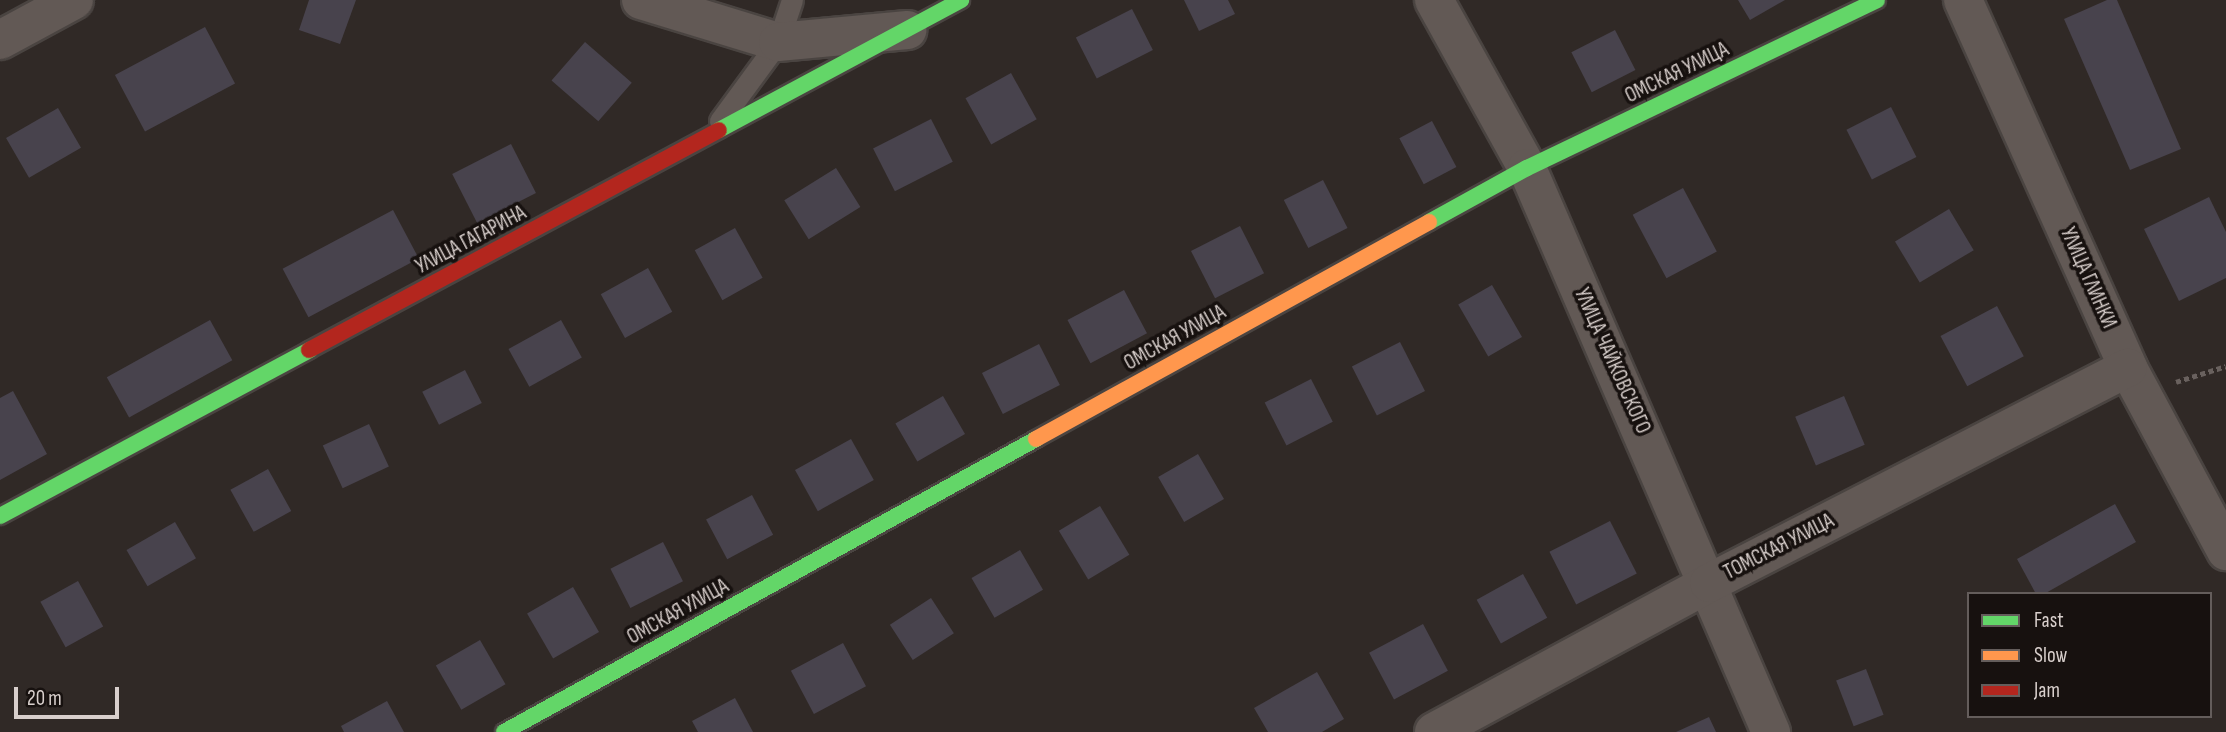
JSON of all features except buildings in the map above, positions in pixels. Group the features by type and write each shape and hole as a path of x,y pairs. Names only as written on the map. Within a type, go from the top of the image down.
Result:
{"street":[{"path":"0,40 74,0"},
{"path":"641,0 778,42 906,30"},
{"name":"УЛИЦА ГАГАРИНА","path":"0,516 961,0"},
{"name":"УЛИЦА ЧАЙКОВСКОГО","path":"1434,0 1527,168 1709,583 1771,732"},
{"name":"ОМСКАЯ УЛИЦА","path":"504,732 1527,168 1877,0"},
{"name":"УЛИЦА ГЛИНКИ","path":"1963,0 2135,381 2226,551"},
{"name":"ТОМСКАЯ УЛИЦА","path":"1434,732 1709,583 2135,381"}],"lane":[{"path":"709,136 778,42 792,0"}],"path":[{"path":"2135,381 2226,366"}],"traffic: fast":[{"path":"719,130 961,0"},
{"path":"1429,222 1527,168 1877,0"},
{"path":"0,516 309,350"},
{"path":"504,732 1036,439"}],"traffic: slow":[{"path":"1036,439 1429,222"}],"traffic: jam":[{"path":"309,350 719,130"}]}
